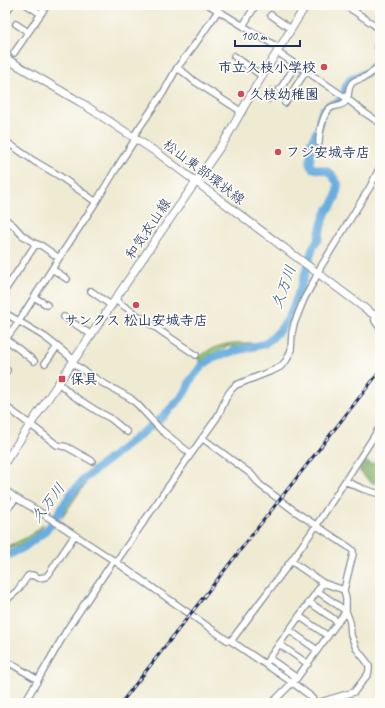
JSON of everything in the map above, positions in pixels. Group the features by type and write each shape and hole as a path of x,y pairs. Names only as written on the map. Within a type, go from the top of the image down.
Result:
{"main road":[{"name":"和気衣山線","path":"5,462 225,140 262,76 306,5"},
{"name":"松山東部環状線","path":"5,58 80,102 159,154 302,262 377,316"}],"street":[{"path":"5,14 11,5"},
{"path":"26,5 41,14"},
{"path":"14,53 47,5"},
{"path":"209,5 278,50 296,65 345,97 365,114 378,121 380,115"},
{"path":"243,26 255,6"},
{"path":"348,6 380,30"},
{"path":"34,361 5,340 19,321 96,202 177,68 218,11"},
{"path":"272,15 291,29"},
{"path":"16,24 28,32"},
{"path":"234,56 262,76"},
{"path":"319,143 324,115 332,106 341,105 346,101 345,97 352,83 373,72 380,64"},
{"path":"280,89 296,65"},
{"path":"177,68 194,81 242,112"},
{"path":"284,103 294,92 306,71"},
{"path":"5,141 58,175 96,202"},
{"path":"24,703 68,628 219,414 227,395 232,388 280,367 288,357 291,350 294,324 316,272 370,187 380,167"},
{"path":"5,219 22,235 42,246 59,258"},
{"path":"5,290 36,244"},
{"path":"52,269 67,279"},
{"path":"91,291 114,303 196,355"},
{"path":"34,297 47,305"},
{"path":"5,313 45,337 73,362 101,382 130,398 161,430 191,454"},
{"path":"377,316 375,321 380,328"},
{"path":"64,317 92,335"},
{"path":"45,363 57,347"},
{"path":"5,369 7,370 5,373"},
{"path":"59,383 72,395 110,418 127,432"},
{"path":"5,406 57,445 67,447 92,462"},
{"path":"231,641 316,526 380,427"},
{"path":"5,490 115,561 227,640 231,641 293,683 309,695 316,703 354,692 368,674 369,666 356,648 351,635 350,622 346,611 344,590 354,554 353,552 350,548 316,526 260,485 251,474 202,438"},
{"path":"345,481 362,490 380,494"},
{"path":"5,512 16,498"},
{"path":"5,601 17,591 28,576 32,575 42,578 48,575 75,535"},
{"path":"291,561 323,583 344,590"},
{"path":"265,664 323,583"},
{"path":"317,591 346,611"},
{"path":"309,602 338,622"},
{"path":"272,703 293,683 346,611"},
{"path":"299,616 328,636"},
{"path":"289,630 317,650"},
{"path":"279,644 308,664"},
{"path":"269,658 297,678"},
{"path":"5,660 38,680"}],"green space":[{"path":"271,87 279,92 272,101 265,96"},
{"path":"234,343 251,343 238,347 227,346 216,354 209,355 199,363 199,357 215,347"},
{"path":"380,455 380,483 377,484 368,480 360,472 360,467 365,461 373,464"},
{"path":"86,484 78,494 62,518 72,499"},
{"path":"44,524 30,539 5,552 5,547 26,538"}],"waterway":[{"name":"久万川","path":"5,557 23,548 42,534 50,526 70,495 85,478 161,418 180,399 187,389 190,381 203,365 216,356 264,344 280,330 291,313 302,284 313,247 318,240 327,210 330,208 336,197 338,184 332,175 327,171 312,168 310,165 311,143 319,127 320,118 323,110 329,105 343,99 346,86 350,80 368,72 380,60"}],"railway":[{"path":"121,703 380,371"}],"place":[{"name":"市立久枝小学校","path":"324,67"},
{"name":"久枝幼稚園","path":"241,94"},
{"name":"フジ安城寺店","path":"278,152"},
{"name":"サンクス 松山安城寺店","path":"136,305"},
{"name":"保具","path":"62,379"}]}
